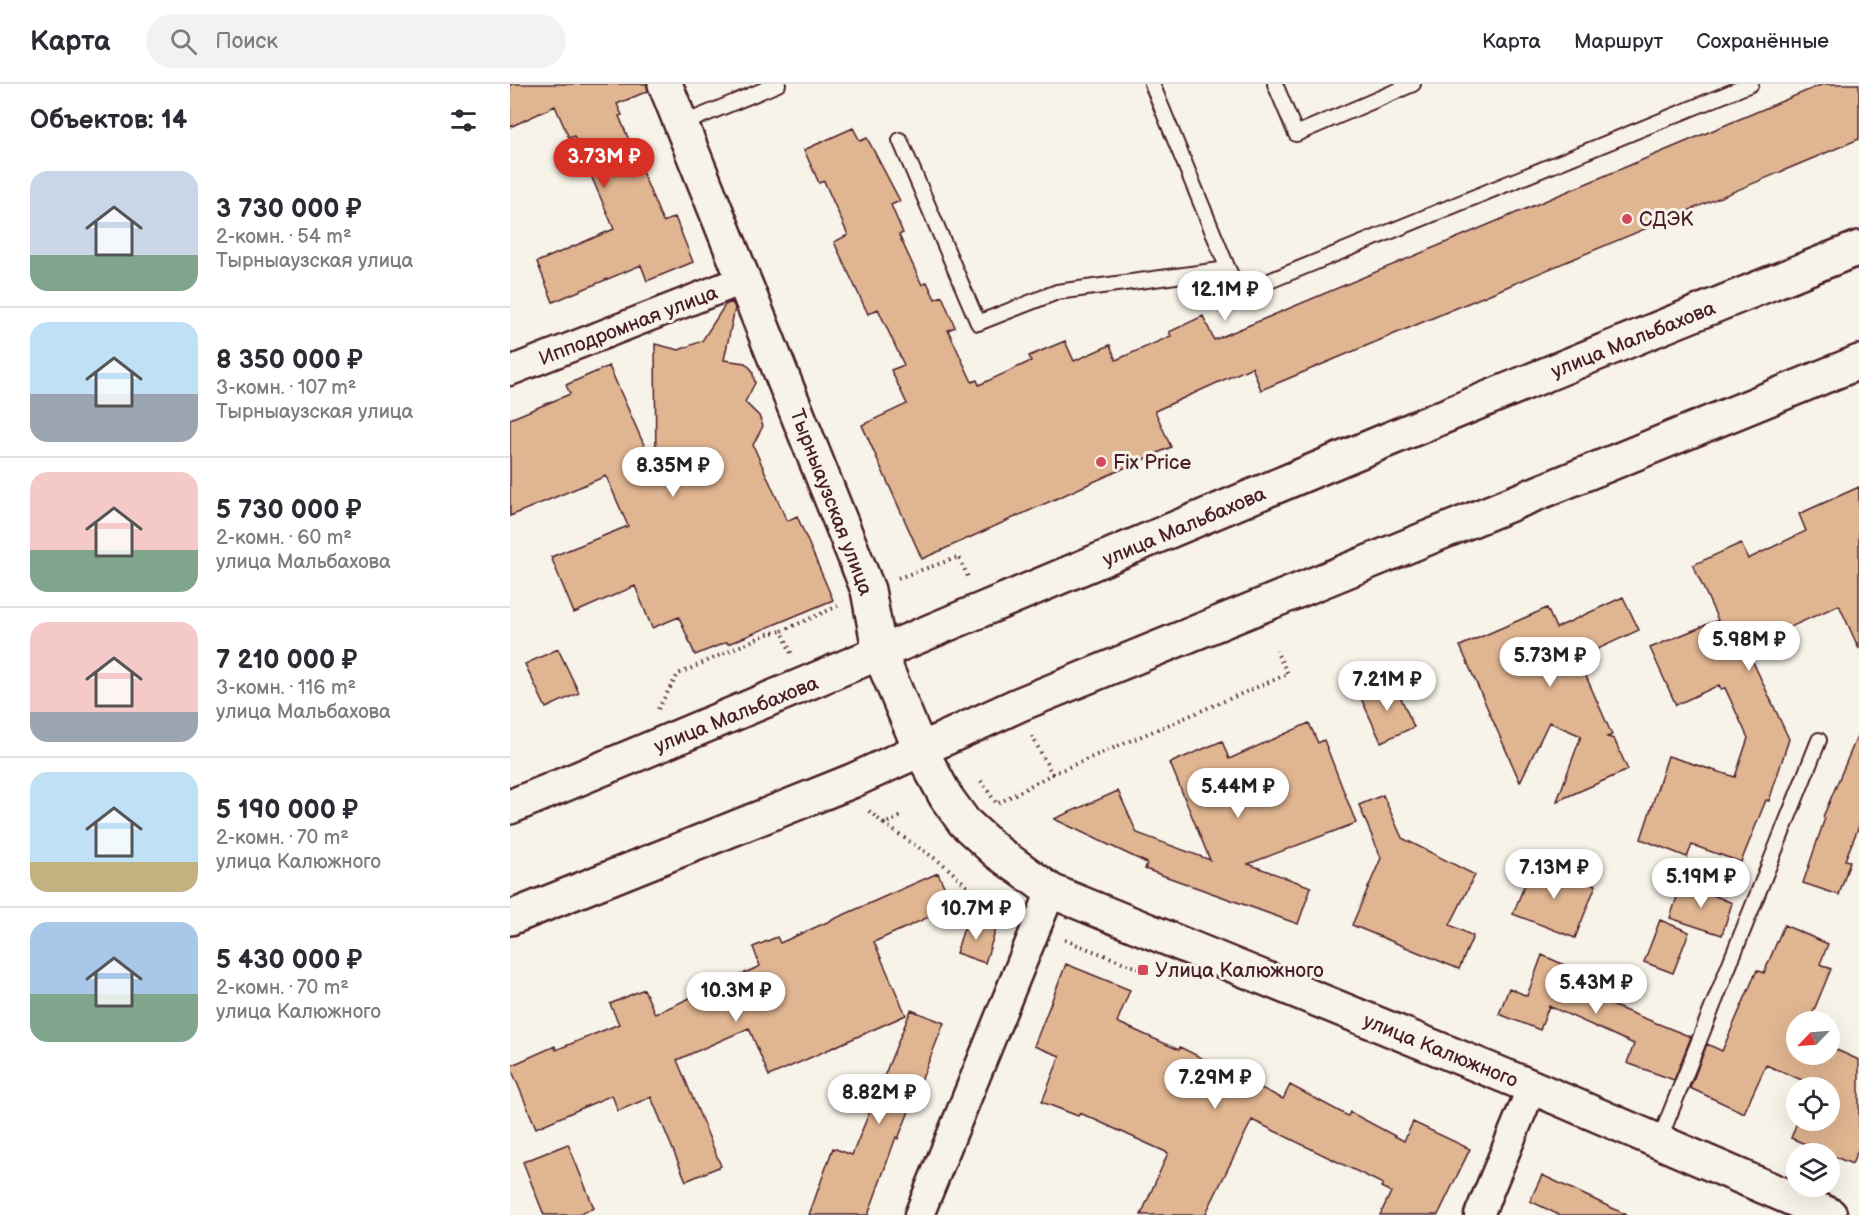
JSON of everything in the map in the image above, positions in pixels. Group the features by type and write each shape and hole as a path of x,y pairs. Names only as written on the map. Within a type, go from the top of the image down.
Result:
{"main road":[{"name":"Тырныаузская улица","path":"665,84 868,590 880,654 920,749 946,797 964,822 1022,872 1051,891"},
{"name":"улица Мальбахова","path":"510,807 1651,330 1859,248"},
{"path":"510,918 852,781 1018,705 1859,362"},
{"name":"улица Калюжного","path":"1051,891 1532,1087 1830,1215"}],"street":[{"name":"Ипподромная улица","path":"510,371 745,279"},
{"path":"919,1215 1051,891"},
{"path":"1479,1215 1532,1087"}],"lane":[{"path":"682,124 778,84"},
{"path":"1152,84 1240,293 1751,84"},
{"path":"1275,84 1296,134 1413,84"},
{"path":"900,140 978,323 1057,292 1228,269"},
{"path":"1659,1141 1819,740"}],"path":[{"path":"889,581 958,557 972,586"},
{"path":"655,715 678,674 767,634 782,631 840,606 846,600"},
{"path":"782,631 795,662"},
{"path":"981,781 997,804 1052,774 1288,674 1276,651"},
{"path":"1027,728 1052,774"},
{"path":"862,805 884,824 904,815"}],"building":[{"path":"510,84 647,84 648,91 617,104 622,115 619,116 663,222 675,217 693,262 647,281 641,265 553,302 537,262 614,229 574,136 569,138 555,106 510,127"},
{"path":"1823,84 1859,84 1859,139 1261,390 1252,367 1155,411 1171,447 922,559 862,425 907,404 891,370 904,365 878,309 868,314 834,242 848,235 824,181 819,183 804,150 853,128 860,141 867,138 900,201 891,205 903,233 899,235 922,285 927,282 935,299 942,296 955,327 948,330 972,382 977,380 979,385 1031,361 1029,356 1065,341 1074,361 1110,345 1116,360 1171,336 1169,332 1203,316 1214,340"},
{"path":"732,302 735,308 724,360 745,363 752,370 755,383 745,402 759,416 763,426 753,445 787,521 797,516 833,600 728,644 727,642 695,655 679,617 652,628 635,586 574,613 551,557 628,526 606,476 510,516 510,419 570,394 566,385 609,366 656,472 655,344 679,350 702,341 725,305"},
{"path":"1859,487 1859,649 1839,605 1746,647 1789,739 1769,801 1766,800 1741,862 1692,845 1687,857 1641,839 1668,756 1735,777 1748,738 1725,688 1721,689 1719,685 1676,705 1650,648 1718,620 1693,565 1741,543 1748,559 1806,531 1799,514"},
{"path":"1623,597 1639,630 1578,658 1612,735 1607,737 1614,739 1628,770 1557,801 1581,736 1549,722 1520,782 1460,646 1547,608 1556,628"},
{"path":"558,649 579,693 546,708 525,664"},
{"path":"1394,683 1414,727 1381,742 1361,698"},
{"path":"1309,723 1318,743 1324,740 1356,823 1248,864 1311,887 1298,924 1145,869 1147,863 1054,819 1118,791 1137,833 1210,860 1170,763 1222,741 1229,759"},
{"path":"1859,732 1859,826 1845,860 1850,861 1839,895 1803,883 1825,818 1823,817"},
{"path":"1383,795 1402,838 1475,875 1450,925 1473,936 1459,969 1352,925 1381,858 1359,805"},
{"path":"1534,861 1596,885 1575,938 1513,914"},
{"path":"938,873 953,906 874,942 906,1015 769,1076 749,1028 677,1060 721,1166 686,1181 651,1097 618,1111 612,1095 536,1128 510,1066 555,1046 556,1050 619,1024 610,1004 644,989 655,1014 760,966 753,947 777,937 780,943"},
{"path":"1682,882 1732,903 1722,935 1670,918"},
{"path":"967,919 996,929 985,963 956,953"},
{"path":"1660,920 1689,932 1673,973 1644,962"},
{"path":"1784,925 1828,944 1820,964 1831,969 1814,1011 1786,1011 1786,1065 1840,1065 1840,1051 1859,1060 1859,1148 1852,1164 1840,1159 1840,1143 1803,1143 1791,1138 1794,1131 1840,1131 1840,1077 1795,1077 1766,1065 1744,1113 1690,1088 1707,1044 1722,1051 1757,970 1764,973"},
{"path":"1542,955 1616,988 1609,1004 1691,1037 1674,1080 1627,1063 1634,1044 1549,1006 1540,1030 1499,1014 1509,988 1527,996"},
{"path":"1066,964 1130,990 1117,1022 1179,1050 1180,1047 1283,1099 1290,1085 1348,1116 1350,1112 1404,1141 1413,1122 1470,1149 1438,1215 1380,1215 1391,1192 1381,1187 1383,1184 1252,1120 1205,1215 1141,1215 1168,1153 1080,1113 1078,1116 1042,1102 1060,1056 1034,1046"},
{"path":"911,1010 944,1023 898,1139 896,1137 868,1215 809,1215 833,1148 852,1155"},
{"path":"568,1144 594,1208 575,1215 544,1215 523,1162"},
{"path":"1542,1175 1627,1215 1559,1215 1530,1201"}],"place":[{"name":"СДЭК","path":"1627,219"},
{"name":"Fix Price","path":"1101,462"},
{"name":"Улица Калюжного","path":"1143,970"}]}
